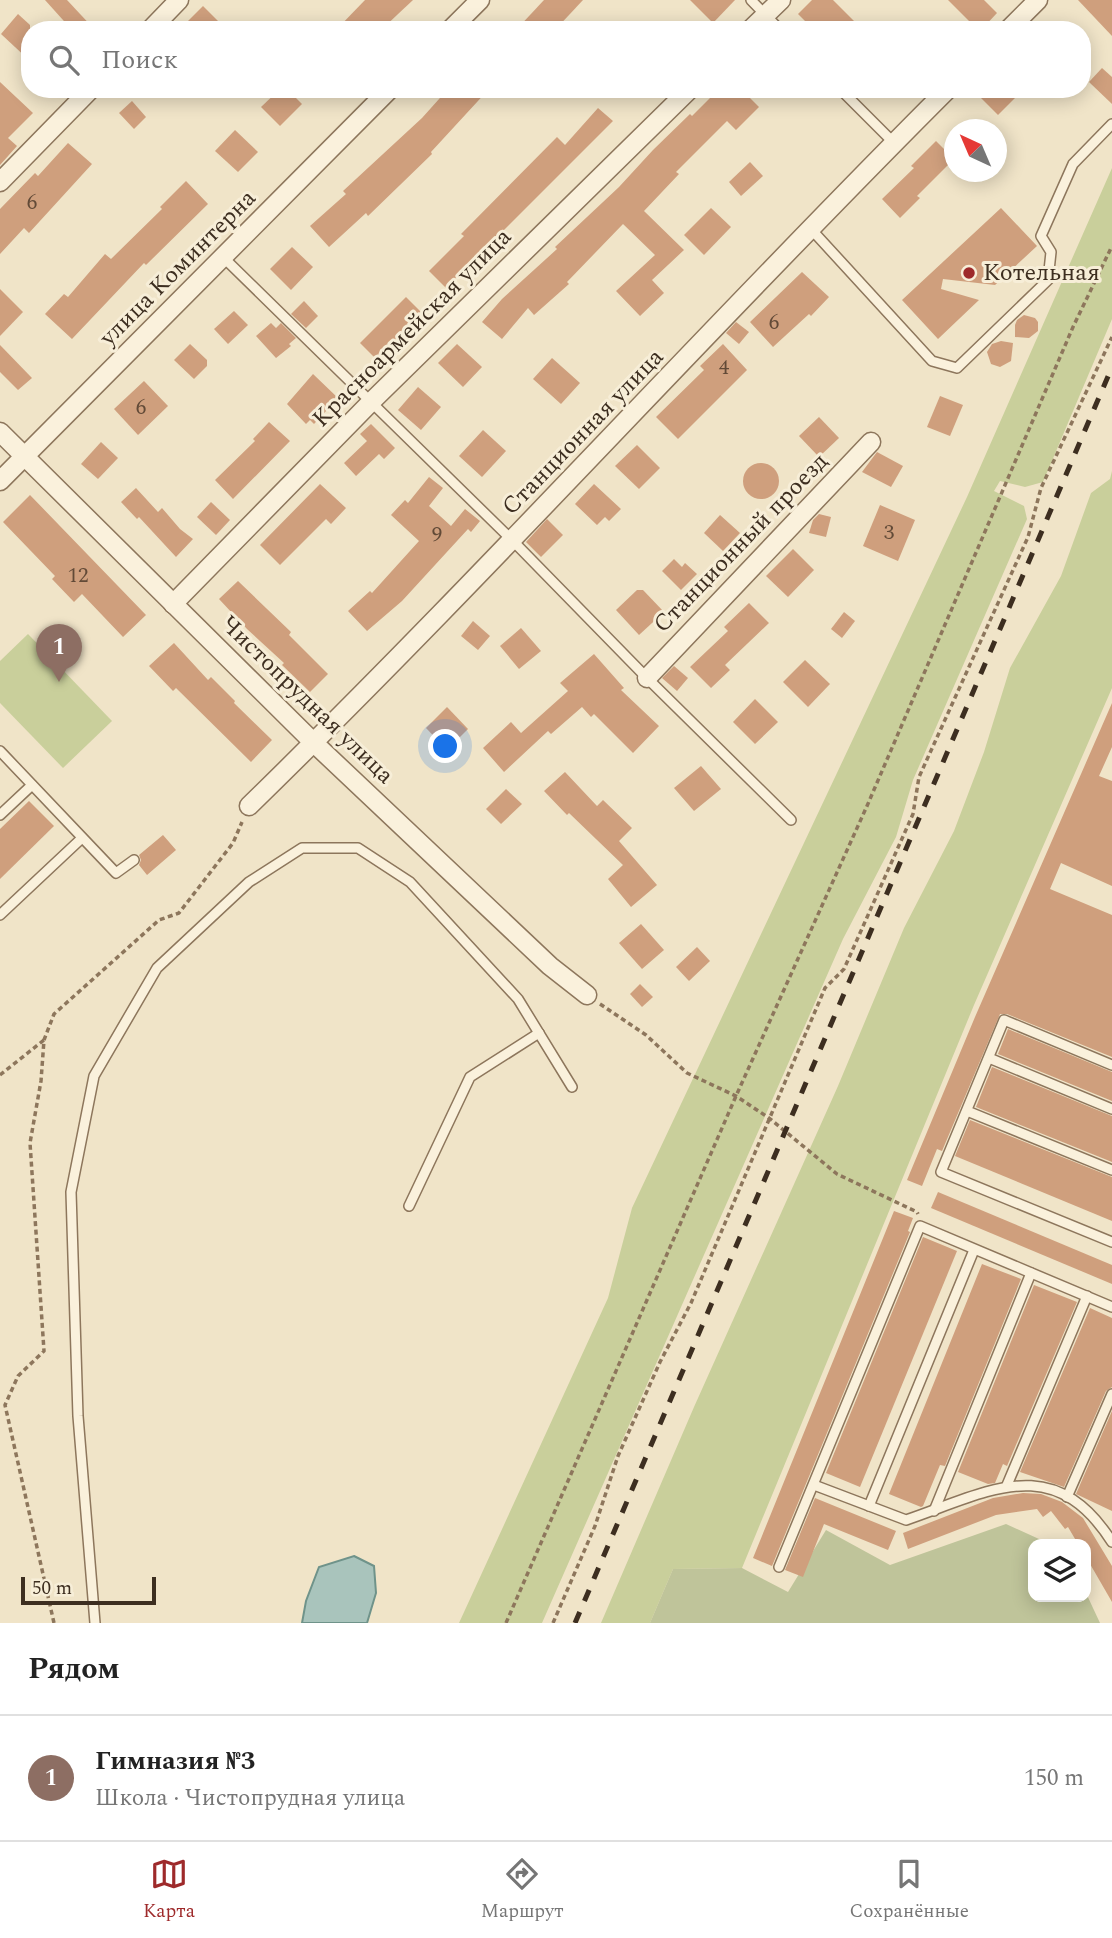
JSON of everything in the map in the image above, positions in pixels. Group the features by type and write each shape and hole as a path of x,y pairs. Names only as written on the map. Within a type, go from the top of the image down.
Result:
{"street":[{"path":"159,21 179,0"},
{"path":"459,21 480,0"},
{"path":"759,21 781,0"},
{"path":"1017,21 1038,0"},
{"path":"0,182 82,98"},
{"name":"улица Коминтерна","path":"0,481 381,98"},
{"name":"Красноармейская улица","path":"173,604 371,402 681,98"},
{"name":"Станционная улица","path":"249,806 513,541 939,98"},
{"name":"Чистопрудная улица","path":"0,432 314,743 550,967 587,995"},
{"name":"Станционный проезд","path":"646,678 871,442"}],"lane":[{"path":"751,0 771,21"},
{"path":"849,98 894,143"},
{"path":"811,229 932,361 957,368 1048,280 1051,252 1041,236 1073,164 1112,124"},
{"path":"223,257 513,541 646,678 791,820"},
{"path":"0,751 116,873 134,860"},
{"path":"0,816 32,785"},
{"path":"0,915 82,838"},
{"path":"95,1623 78,1416 71,1192 94,1076 157,968 249,882 302,848 358,848 411,882 518,999 572,1087"},
{"path":"1112,1065 1004,1020 942,1172 1112,1242"},
{"path":"409,1206 470,1077 539,1033"},
{"path":"989,1058 1112,1109"},
{"path":"967,1111 1112,1170"},
{"path":"779,1566 920,1227 1112,1307"},
{"path":"869,1506 974,1250"},
{"path":"934,1511 1031,1273"},
{"path":"1007,1485 1087,1296"},
{"path":"1067,1497 1112,1394"},
{"path":"814,1485 906,1520 1007,1485 1041,1486 1067,1497 1098,1521 1112,1542"}],"path":[{"path":"506,1623 867,806 1073,327 1112,246"},
{"path":"553,1623 595,1526 618,1456 660,1363 691,1303 825,988 844,969 913,814 919,777 1028,537 1041,488 1112,337"},
{"path":"587,995 646,1035 687,1073 737,1096 769,1118 837,1174 917,1212 920,1227"},
{"path":"0,1075 44,1040"}],"green space":[{"path":"1112,168 1112,319 1043,482 1025,487 1000,481 994,491 1024,506 1027,519 913,780 896,837 843,939 542,1623 459,1623 608,1298 632,1208 967,497"},
{"path":"1112,471 1112,688 974,1005 742,1568 673,1569 650,1623 601,1623 694,1407 838,1086 904,928 954,831 984,752 1010,668 1061,576 1091,493 1110,479"},
{"path":"28,634 112,721 63,768 0,703 0,661"},
{"path":"1006,1524 1039,1539 1028,1539 1028,1602 1090,1602 1100,1623 650,1623 673,1569 742,1568 788,1592 826,1530 890,1565"}],"water":[{"path":"354,1556 374,1566 376,1593 367,1623 302,1623 306,1601 319,1567"}],"building":[{"path":"45,0 67,0 87,21 64,21"},
{"path":"365,0 413,0 391,21 345,21"},
{"path":"544,0 583,0 563,21 524,21"},
{"path":"690,0 735,0 715,21 711,21"},
{"path":"812,0 833,0 854,21 805,21 798,14"},
{"path":"948,0 984,0 997,13 989,21 969,21"},
{"path":"1078,0 1112,0 1112,36"},
{"path":"203,6 218,21 188,21"},
{"path":"18,14 26,21 21,21 21,53 1,34"},
{"path":"1102,68 1112,77 1112,104 1091,84 1091,80"},
{"path":"0,82 33,113 8,138 17,146 0,165"},
{"path":"270,98 296,98 302,104 280,126 261,107"},
{"path":"440,98 481,98 432,154 368,216 366,213 329,247 310,226 346,194 343,191"},
{"path":"710,98 750,98 759,107 736,130 727,121 676,172 679,174 644,211 684,250 652,280 664,293 640,316 616,291 655,255 623,224 567,282 569,284 534,315 528,308 502,339 482,322 653,150 690,114 692,116"},
{"path":"981,98 1015,98 998,115"},
{"path":"132,101 146,117 134,129 119,113"},
{"path":"598,108 613,121 446,288 429,271 464,236 461,234 557,137 565,145"},
{"path":"235,130 258,152 238,172 215,151"},
{"path":"936,141 944,149 944,169 900,218 882,199 914,168 911,166"},
{"path":"68,143 92,164 29,233 24,228 0,254 0,209 35,173 38,176"},
{"path":"750,162 763,176 741,196 729,182"},
{"path":"186,181 208,204 146,265 144,263 72,339 45,314 64,294 68,297 105,254 111,259 162,209 160,207"},
{"path":"711,208 731,227 704,255 684,235"},
{"name":"Котельная","path":"1001,208 1037,246 995,285 943,279 941,289 979,300 938,339 902,300"},
{"path":"292,247 313,267 291,290 270,269"},
{"path":"802,272 829,297 811,316 809,314 773,347 750,322"},
{"path":"0,289 23,312 0,336"},
{"path":"406,297 423,314 378,361 360,343"},
{"path":"304,301 318,316 306,328 291,314"},
{"path":"234,311 248,325 228,344 214,329"},
{"path":"1024,315 1035,318 1038,331 1029,338 1015,337 1017,320"},
{"path":"736,322 749,332 739,344 726,333"},
{"path":"271,323 276,328 281,323 296,338 289,344 291,346 276,358 256,336"},
{"path":"1001,341 1013,343 1011,361 1000,367 991,364 987,352 992,344"},
{"path":"190,344 207,360 207,366 194,379 174,360"},
{"path":"457,344 482,367 463,387 438,363"},
{"path":"723,344 747,370 678,439 656,417 704,370 700,366"},
{"path":"0,345 32,378 18,390 0,372"},
{"path":"552,358 580,383 561,404 533,379"},
{"path":"313,374 338,398 314,424 310,420 306,424 287,404"},
{"path":"144,381 168,406 138,435 114,409"},
{"path":"418,387 441,407 421,430 398,410"},
{"path":"940,396 963,405 950,436 927,427"},
{"path":"819,417 839,438 819,457 799,436"},
{"path":"269,422 290,441 233,499 215,480 255,441 253,439"},
{"path":"371,424 395,448 384,459 379,454 356,476 344,463 367,441 360,434"},
{"path":"483,430 506,451 482,477 459,456"},
{"path":"101,442 118,458 98,479 81,464"},
{"path":"637,445 660,468 639,489 615,466"},
{"path":"877,452 903,466 891,487 862,472"},
{"path":"761,463 774,468 779,481 774,494 761,499 748,494 743,481 748,468"},
{"path":"429,477 443,488 429,506 451,526 465,509 480,521 471,532 468,529 402,601 367,631 348,611 370,591 372,593 419,541 391,515 405,500 408,503"},
{"path":"320,484 346,508 331,524 326,519 280,565 260,545"},
{"path":"594,484 621,509 609,521 605,517 597,525 575,504"},
{"path":"136,488 158,512 162,508 180,529 193,539 176,557 139,517 137,519 121,502"},
{"path":"30,495 146,615 123,637 82,594 74,602 52,579 55,576 3,522"},
{"path":"211,502 230,520 216,535 197,517"},
{"path":"880,505 915,520 898,561 863,546"},
{"path":"819,514 831,517 826,537 809,533 813,520"},
{"path":"720,515 740,533 723,551 704,533"},
{"path":"547,519 563,535 541,557 526,542"},
{"path":"793,549 814,570 788,597 766,576"},
{"path":"674,559 682,567 685,563 697,574 681,590 662,571"},
{"path":"238,581 291,632 289,635 328,674 310,692 219,599"},
{"path":"637,590 643,590 664,612 639,635 616,610"},
{"path":"749,603 769,623 725,665 730,670 711,688 690,667 728,631 724,627"},
{"path":"844,612 855,621 842,638 831,629"},
{"path":"473,621 490,636 478,650 461,636"},
{"path":"521,628 541,651 519,669 500,646"},
{"path":"174,643 208,680 211,677 272,740 251,762 176,688 173,691 149,666"},
{"path":"594,654 624,688 621,690 659,726 633,753 594,714 591,717 582,707 551,734 548,731 504,772 483,748 511,722 521,733 568,691 560,683"},
{"path":"805,660 830,684 808,707 783,682"},
{"path":"674,666 688,678 677,691 662,678"},
{"path":"755,699 778,722 755,744 733,722"},
{"path":"1112,703 1112,747 1099,776 1112,781 1112,886 1061,863 1050,889 1112,915 1112,1057 1007,1014 1000,1014 942,1151 937,1149 922,1186 907,1180 975,1017"},
{"path":"447,707 468,729 447,750 426,728"},
{"path":"701,766 721,789 694,811 674,788"},
{"path":"565,772 597,806 603,800 632,828 619,841 657,885 631,907 608,879 623,865 544,791"},
{"path":"506,789 522,804 501,824 486,809"},
{"path":"29,801 54,826 0,879 0,829"},
{"path":"163,835 176,850 147,875 139,865 139,855"},
{"path":"641,924 664,950 642,969 619,943"},
{"path":"697,947 710,961 689,981 676,967"},
{"path":"640,984 653,997 642,1007 630,994"},
{"path":"1008,1029 1112,1072 1112,1101 998,1054"},
{"path":"992,1067 1112,1116 1112,1162 976,1107"},
{"path":"970,1120 1112,1177 1112,1221 955,1156"},
{"path":"938,1192 1112,1265 1112,1284 931,1208"},
{"path":"894,1211 913,1218 908,1231 910,1232 772,1566 753,1558"},
{"path":"923,1237 957,1251 860,1487 826,1473"},
{"path":"982,1264 1021,1279 945,1466 940,1465 921,1507 889,1494"},
{"path":"1034,1285 1077,1302 1007,1466 1003,1464 995,1483 988,1484 958,1472"},
{"path":"1090,1308 1112,1318 1112,1387 1106,1391 1064,1487 1020,1472"},
{"path":"1112,1411 1112,1511 1076,1494"},
{"path":"1023,1493 1041,1494 1062,1502 1083,1518 1112,1566 1112,1602 1091,1566 1091,1539 1075,1539 1068,1527 1065,1529 1051,1511 1043,1517 1037,1509 996,1515 908,1549 903,1533 993,1498"},
{"path":"815,1498 896,1531 888,1550 824,1524 803,1577 785,1570"}],"railway":[{"path":"575,1623 1112,367"}],"place":[{"name":"Котельная","path":"969,273"},
{"name":"Гимназия №3","path":"59,682"}]}
